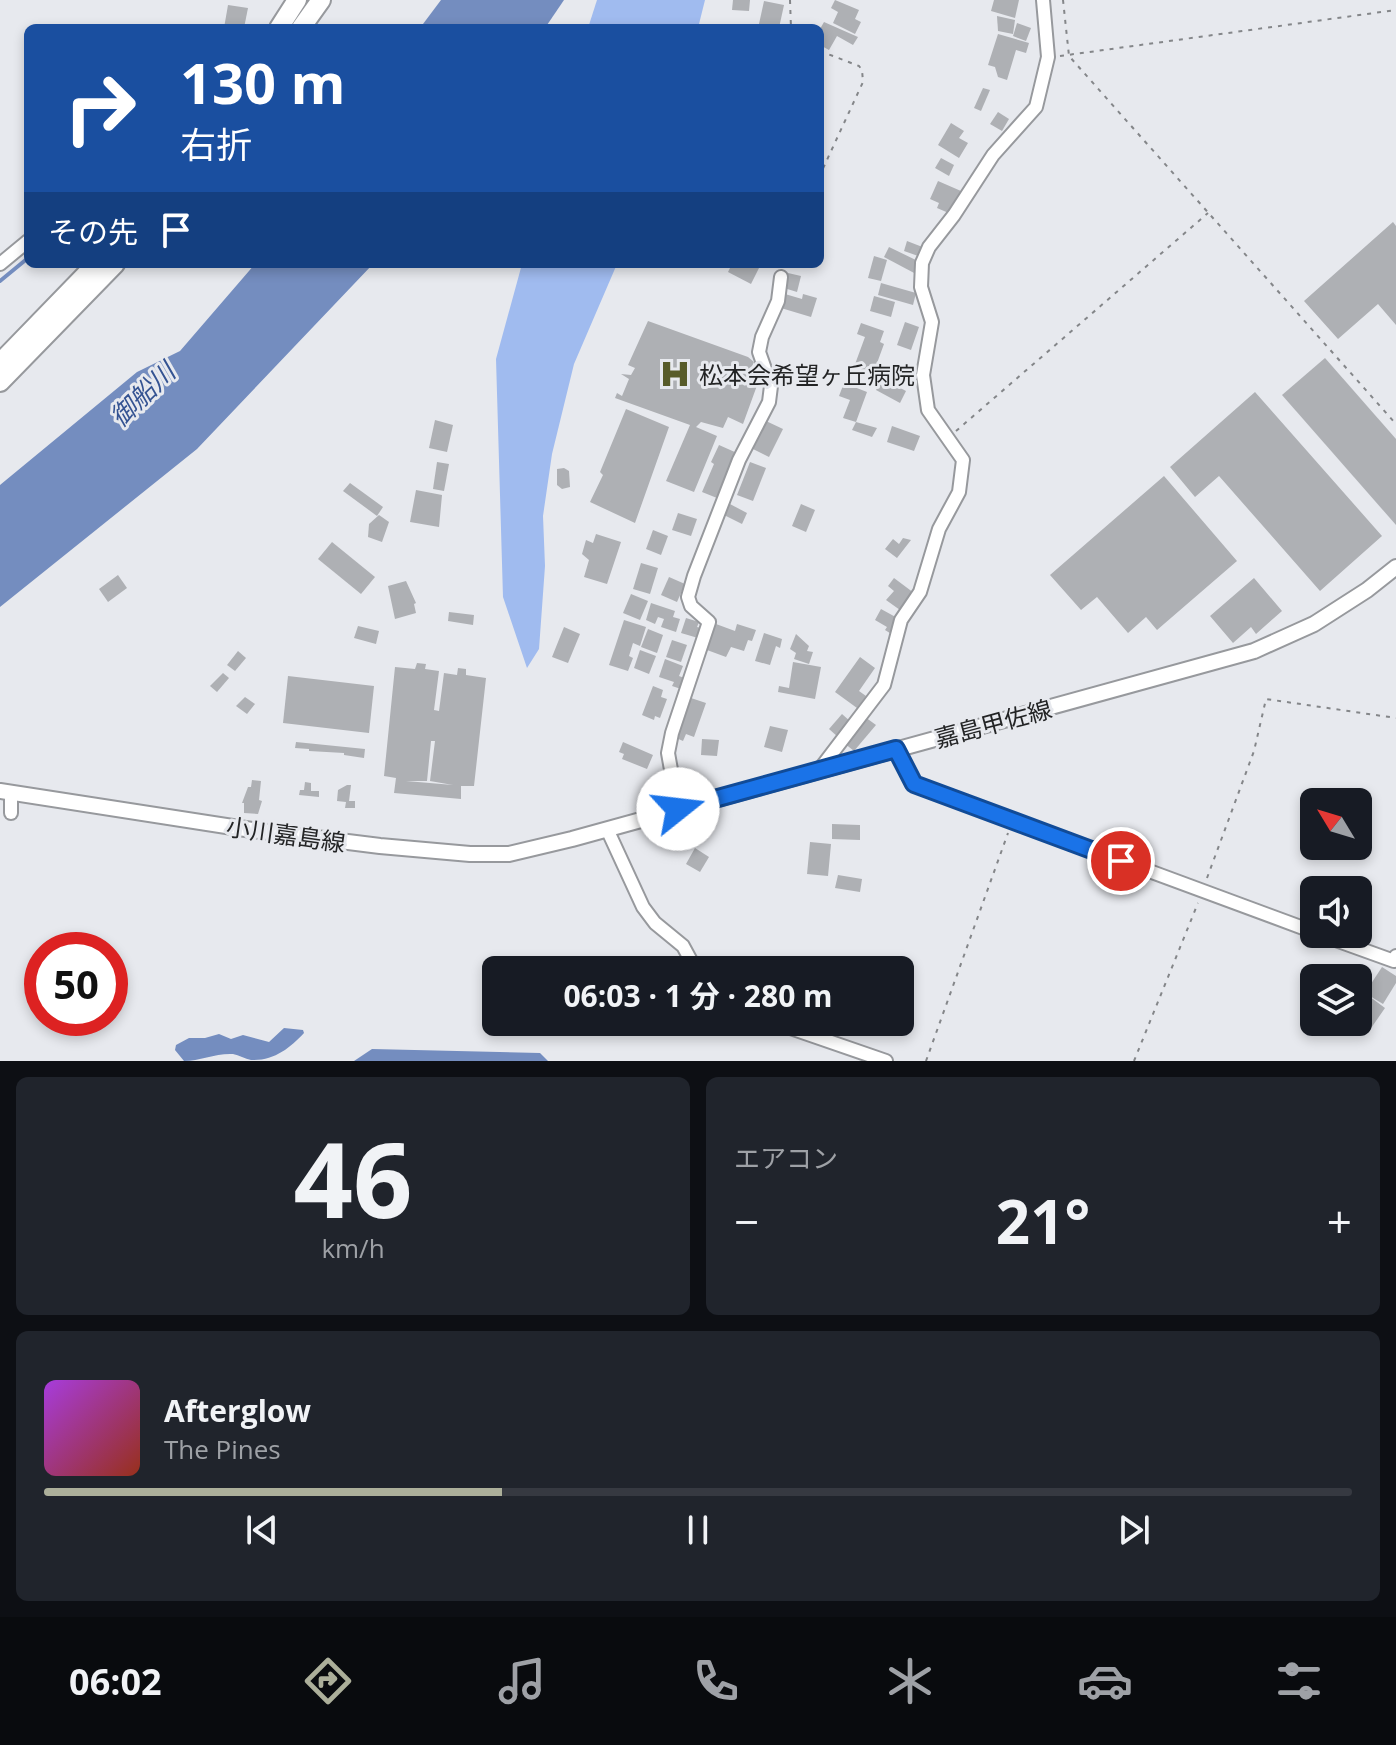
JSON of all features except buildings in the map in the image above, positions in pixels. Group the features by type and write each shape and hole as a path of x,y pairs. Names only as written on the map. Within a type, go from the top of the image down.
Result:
{"highway":[{"path":"282,24 297,0"},
{"path":"304,24 321,0"},
{"path":"0,363 92,268"},
{"path":"0,382 111,268"}],"main road":[{"name":"嘉島甲佐線","path":"572,839 1254,651 1314,624 1396,567"},
{"name":"小川嘉島線","path":"6,792 252,830 470,854 509,854 572,839"}],"street":[{"path":"820,769 884,685 901,620 920,592 939,529 959,492 963,460 928,410 923,375 932,322 921,287 922,263 929,247 993,155 1036,107 1048,57 1043,0"},
{"path":"0,264 24,244"},
{"path":"678,809 668,753 709,622 691,606 688,597 739,460 769,402 771,386 759,352 762,337 778,301 781,277"},
{"path":"896,749 914,784 1300,927"},
{"path":"6,792 11,813"},
{"path":"607,829 643,907 655,923 683,946 688,956"},
{"path":"1358,948 1394,961 1396,956"},
{"path":"814,1036 886,1061"}],"path":[{"path":"790,0 791,24"},
{"path":"1063,0 1069,56 1396,424"},
{"path":"1048,57 1396,10"},
{"path":"824,53 859,66 863,82 824,166"},
{"path":"949,437 1209,213"},
{"path":"1134,1061 1202,892 1254,751 1266,699 1396,718"},
{"path":"926,1061 1013,819"}],"shaded area":[{"path":"597,0 705,0 699,24 589,24"},
{"path":"521,268 615,268 574,364 552,454 543,516 545,566 539,649 527,668 503,597 496,359"}],"water":[{"path":"441,0 564,0 548,24 423,24"},
{"name":"御船川","path":"252,268 369,268 197,449 0,607 0,485 137,372 180,351"},
{"path":"284,1028 303,1030 304,1033 274,1056 259,1060 227,1054 184,1061 175,1050 176,1045 189,1038 219,1034 231,1039 243,1035 269,1042"},
{"path":"372,1049 540,1053 548,1061 354,1061"}],"waterway":[{"path":"0,281 24,261"}],"place":[{"name":"松本会希望ヶ丘病院","path":"675,374"}],"route":[{"path":"678,809 896,749 914,784 1121,861"}]}
